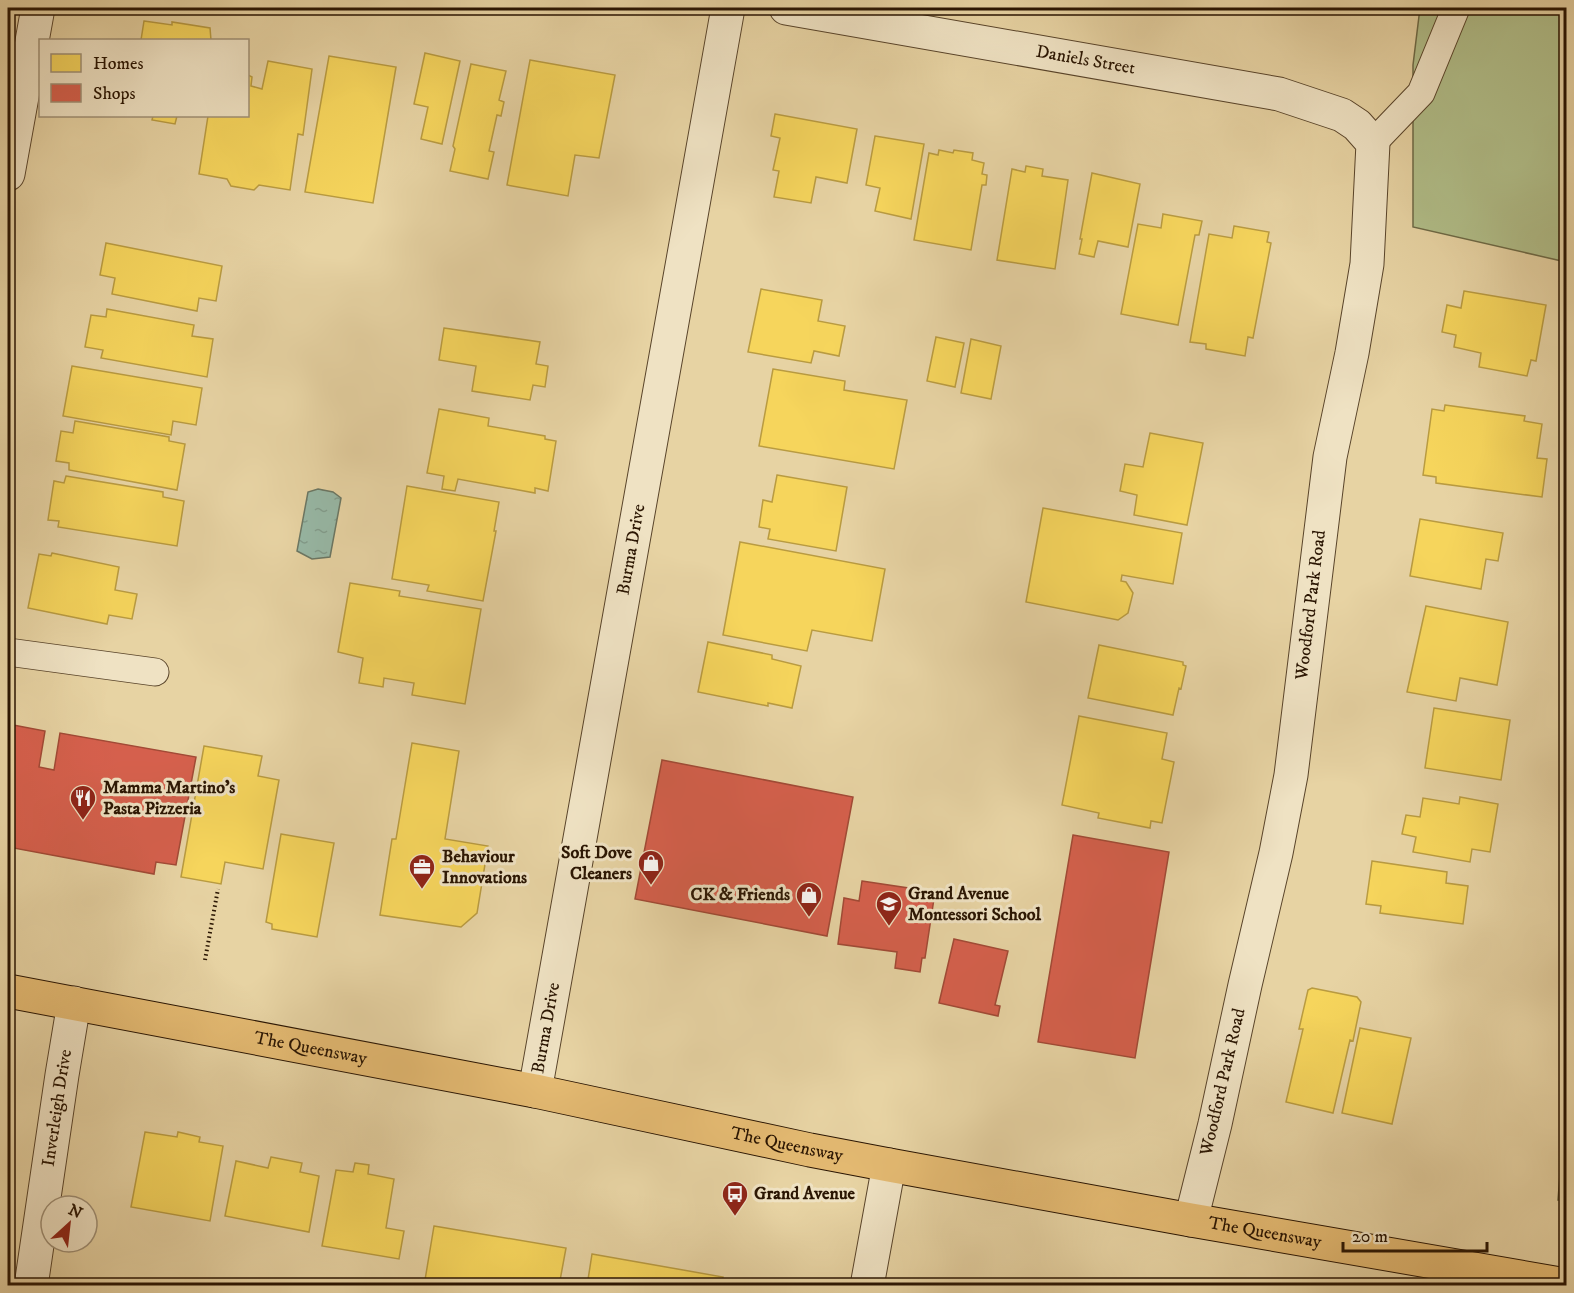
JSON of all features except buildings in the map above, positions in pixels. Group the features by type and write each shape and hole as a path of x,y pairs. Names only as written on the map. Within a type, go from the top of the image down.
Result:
{"main road":[{"name":"The Queensway","path":"8,991 534,1090 889,1165 1566,1285"}],"street":[{"path":"8,174 38,8"},
{"name":"Burma Drive","path":"534,1090 728,8"},
{"name":"Daniels Street","path":"786,8 1279,93 1342,115 1357,125 1374,143"},
{"name":"Woodford Park Road","path":"1191,1220 1276,853 1291,775 1330,457 1352,353 1367,264 1374,143"},
{"name":"Inverleigh Drive","path":"31,1286 74,1003"},
{"path":"867,1286 889,1165"}],"lane":[{"path":"1374,143 1421,93 1456,8"},
{"path":"8,652 155,672"}],"path":[{"path":"205,960 218,889"}],"green space":[{"path":"1420,8 1566,8 1566,262 1413,227 1413,65"},
{"path":"1566,1098 1566,1200 1558,1200"}],"water":[{"path":"318,489 333,492 341,498 330,557 312,559 297,551 308,492"}],"place":[{"name":"Mamma Martino's Pasta Pizzeria","path":"83,821"},
{"name":"Soft Dove Cleaners","path":"651,886"},
{"name":"Behaviour Innovations","path":"422,890"},
{"name":"CK & Friends","path":"809,918"},
{"name":"Grand Avenue Montessori School","path":"889,927"},
{"name":"Grand Avenue","path":"735,1217"}]}
